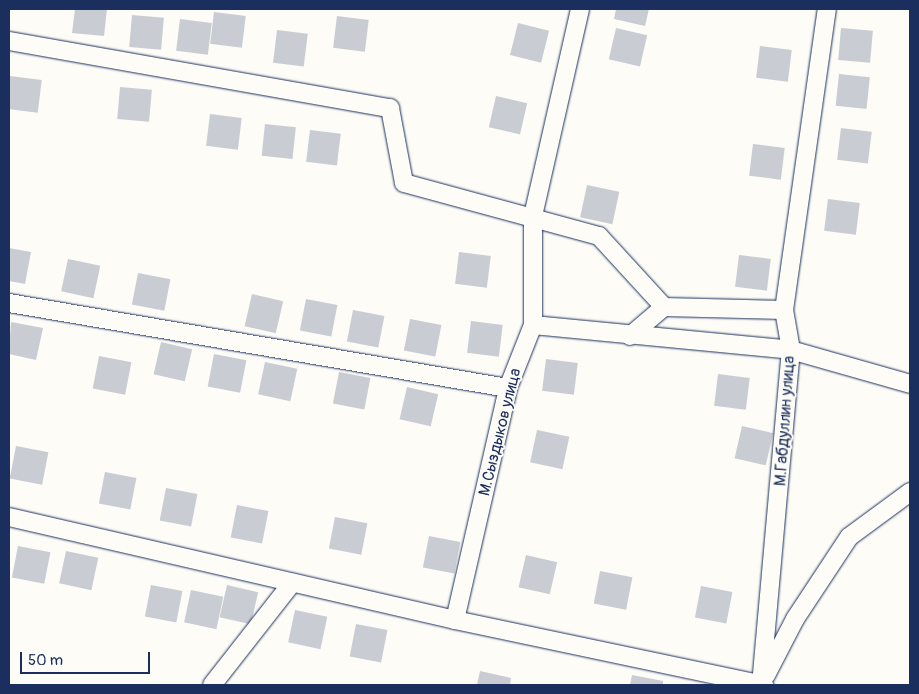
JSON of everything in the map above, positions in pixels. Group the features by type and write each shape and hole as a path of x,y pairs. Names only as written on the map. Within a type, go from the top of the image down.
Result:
{"street":[{"name":"М.Сыздыков улица","path":"455,620 508,388 532,325 533,216 580,9"},
{"name":"М.Габдуллин улица","path":"762,685 791,350 784,310 827,9"},
{"path":"9,41 390,108 404,183 533,216 599,236 664,307"},
{"path":"9,303 508,388"},
{"path":"630,336 664,307 784,310"},
{"path":"532,325 630,336 791,350 910,384"},
{"path":"9,517 455,620 762,685 794,619 849,537 910,492"},
{"path":"212,685 292,582"}],"building":[{"path":"75,9 107,9 104,36 72,33"},
{"path":"616,9 649,9 645,26 614,19"},
{"path":"214,12 246,16 242,48 210,44"},
{"path":"132,15 164,18 161,50 129,47"},
{"path":"337,16 369,20 365,52 333,48"},
{"path":"180,19 212,23 208,55 176,51"},
{"path":"518,23 549,31 541,63 510,55"},
{"path":"616,28 647,35 640,66 609,59"},
{"path":"841,28 873,31 870,63 838,60"},
{"path":"277,30 308,34 304,67 273,63"},
{"path":"760,46 792,50 788,82 756,78"},
{"path":"839,74 870,77 866,109 836,106"},
{"path":"10,76 42,80 38,113 9,109"},
{"path":"120,87 152,90 149,122 117,119"},
{"path":"496,96 527,103 520,134 489,127"},
{"path":"210,114 242,118 238,150 206,146"},
{"path":"265,124 296,127 292,159 262,156"},
{"path":"841,128 872,132 868,164 837,160"},
{"path":"310,130 341,134 337,166 306,162"},
{"path":"753,144 785,148 781,180 749,176"},
{"path":"587,185 619,192 612,224 580,217"},
{"path":"828,199 860,203 856,235 824,231"},
{"path":"9,248 31,252 25,284 9,281"},
{"path":"459,252 491,256 487,288 455,284"},
{"path":"739,255 771,259 767,291 735,287"},
{"path":"68,259 100,266 93,298 61,291"},
{"path":"138,273 170,279 164,311 132,304"},
{"path":"252,294 283,301 276,333 245,326"},
{"path":"306,299 337,305 331,337 300,330"},
{"path":"353,310 384,316 378,348 347,341"},
{"path":"410,319 441,325 435,357 404,350"},
{"path":"471,321 503,325 499,357 467,353"},
{"path":"11,322 43,328 36,360 9,354"},
{"path":"161,342 192,349 185,381 154,374"},
{"path":"214,354 246,360 240,393 208,386"},
{"path":"99,356 131,362 125,395 93,388"},
{"path":"546,359 578,363 574,395 542,391"},
{"path":"265,362 297,369 290,401 258,394"},
{"path":"339,372 370,378 364,410 333,403"},
{"path":"718,374 750,378 746,410 714,406"},
{"path":"407,387 438,394 431,426 400,419"},
{"path":"742,426 773,433 766,465 735,458"},
{"path":"537,430 569,437 562,469 530,462"},
{"path":"16,446 48,452 42,485 10,478"},
{"path":"105,472 136,478 130,510 99,503"},
{"path":"166,488 197,494 191,526 160,520"},
{"path":"237,505 268,511 262,543 231,537"},
{"path":"335,517 367,523 361,555 329,548"},
{"path":"429,536 460,542 454,574 423,567"},
{"path":"18,546 50,552 44,584 12,577"},
{"path":"66,551 98,558 91,590 59,583"},
{"path":"526,555 557,562 550,594 519,587"},
{"path":"600,571 632,577 626,610 594,603"},
{"path":"151,585 182,591 176,623 145,616"},
{"path":"227,585 258,592 251,624 220,617"},
{"path":"701,586 732,592 726,624 695,617"},
{"path":"191,590 223,597 216,629 184,622"},
{"path":"295,610 327,617 320,649 288,642"},
{"path":"356,624 387,630 381,662 350,656"},
{"path":"480,671 511,678 510,685 477,685"},
{"path":"632,675 663,681 663,685 630,685"}]}
